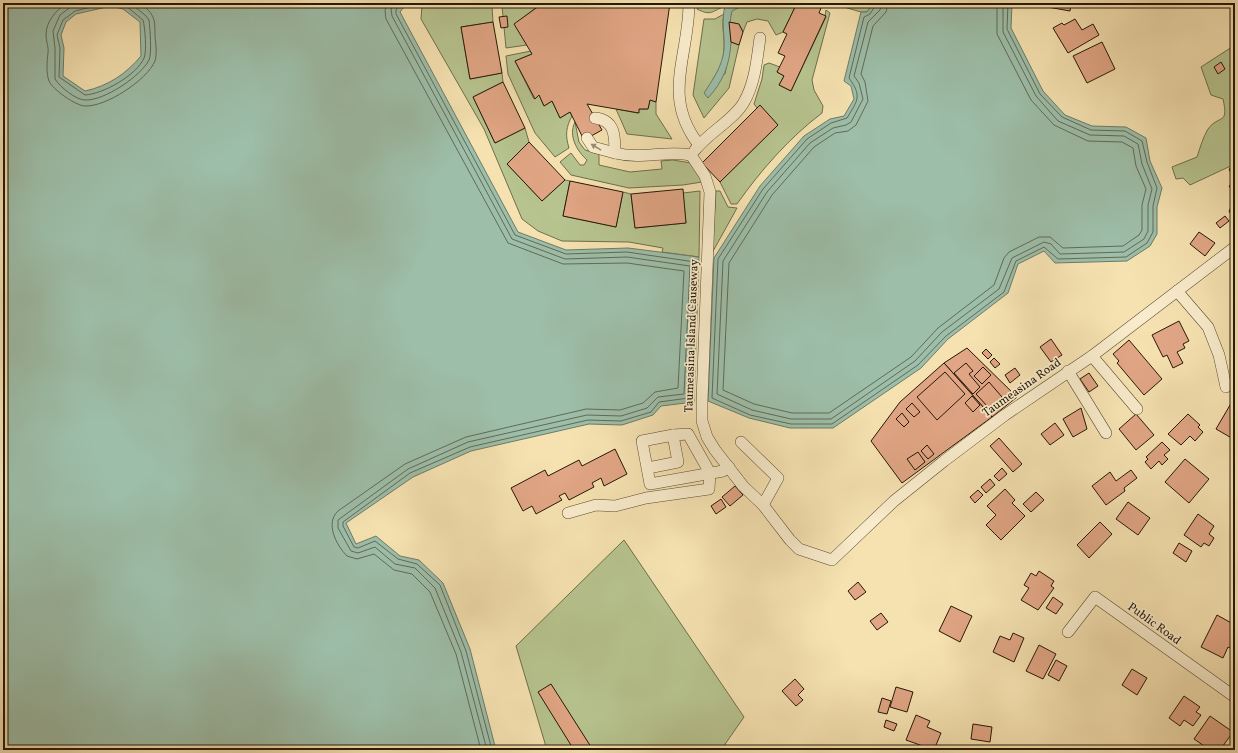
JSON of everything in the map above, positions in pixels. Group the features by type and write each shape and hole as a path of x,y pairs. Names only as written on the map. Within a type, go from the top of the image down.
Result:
{"street":[{"path":"689,3 679,84 679,101 681,115 688,131 699,145"},
{"path":"587,138 593,147 630,157 678,152 691,155 699,145 744,103 755,70 760,38"},
{"path":"595,118 602,119 610,123 613,130 615,153"},
{"name":"Taumeasina Island Causeway","path":"691,155 705,176 710,192 702,421 707,437 715,450 743,486 763,505 790,540 799,549 832,560"},
{"name":"Taumeasina Road","path":"832,560 894,501 944,461 1092,356 1235,247"},
{"path":"1177,291 1208,327 1219,356 1226,387"},
{"path":"1092,356 1137,408"},
{"path":"1068,372 1106,433"},
{"path":"568,513 596,505 615,506 646,498 709,489 710,474 688,434 642,441 650,484 710,474 723,471 729,467"},
{"path":"648,468 678,462 674,435"},
{"path":"741,442 778,478 763,505"},
{"name":"Public Road","path":"1068,632 1095,597 1235,696"}],"green space":[{"path":"424,3 465,3 492,7 493,22 461,27 470,79 502,73 503,82 473,97 495,143 525,128 529,142 507,164 542,201 565,180 570,181 563,216 616,227 623,192 631,194 635,228 686,223 683,193 700,191 699,257 662,252 663,248 629,242 562,241 538,231 522,219 484,129 421,19 422,6"},
{"path":"532,3 536,3 538,6 515,24 527,45 506,48 502,6 528,6"},
{"path":"700,3 729,3 728,6 707,13 697,9"},
{"path":"760,3 797,3 783,32 776,35 768,21 757,19 747,22 743,32 739,24 729,22 732,10 742,6"},
{"path":"837,3 874,3 867,12 861,12 837,5"},
{"path":"826,10 830,13 812,80 814,90 823,106 822,113 798,133 776,155 737,204 731,204 720,182 778,125 760,106 757,108 754,104 762,79 764,65 769,63 780,67 777,72 784,76 779,85 791,91 826,17"},
{"path":"724,14 724,53 722,61 713,79 725,74 731,42 739,45 729,88 704,118 693,95 704,19 715,19"},
{"path":"1235,45 1235,164 1190,185 1183,178 1176,179 1172,167 1197,157 1208,129 1222,118 1225,113 1223,99 1211,95 1201,67"},
{"path":"531,51 532,54 515,61 534,99 539,95 544,106 552,101 560,118 570,112 572,116 568,124 567,131 569,148 555,157 535,133 508,74 506,56"},
{"path":"650,100 656,102 656,114 672,139 627,134 616,109 638,113 639,109 648,109"},
{"path":"575,122 579,142 585,150 599,154 599,165 630,172 662,169 661,161 673,160 691,163 702,182 683,185 629,188 571,175 560,162 571,153 580,165 584,165 587,160 577,148 573,138 573,127"},
{"path":"716,191 720,191 728,207 737,208 712,253"},
{"path":"624,540 744,717 721,750 547,750 516,646"}],"water":[{"path":"3,3 407,3 400,12 518,232 566,250 628,248 699,257 694,402 661,406 653,415 622,425 589,424 471,451 413,477 346,523 356,544 376,536 400,556 419,560 443,583 470,649 496,750 3,750","holes":["111,6 123,9 140,22 141,56 123,74 101,86 85,91 63,76 64,48 61,35 66,22 76,14"]},
{"path":"729,3 742,3 742,6 732,11 730,23 731,42 729,58 722,79 708,98 704,93 717,73 723,56 724,12 725,6 728,6"},
{"path":"874,3 1012,3 1011,28 1043,91 1065,115 1092,126 1126,127 1146,138 1150,161 1162,188 1157,207 1157,234 1150,246 1127,261 1055,263 1044,251 1018,264 1008,293 948,339 921,368 833,428 790,428 749,418 708,401 714,258 760,186 804,136 830,119 844,116 854,99 851,86 844,81 861,12 867,12"}],"building":[{"path":"543,3 670,3 656,102 650,100 648,109 639,109 639,113 587,104 602,130 584,140 570,112 560,118 552,101 544,106 539,95 535,99 515,61 532,54 514,24"},
{"path":"797,3 823,3 819,13 826,16 791,91 779,85 784,76 777,72 785,56 778,53 787,34 783,32"},
{"path":"1042,3 1080,3 1080,5 1071,4 1070,11 1042,6"},
{"path":"507,16 508,27 501,28 499,17"},
{"path":"1075,19 1082,30 1093,24 1099,35 1068,53 1053,28 1062,23 1064,25"},
{"path":"493,22 502,73 470,79 461,27"},
{"path":"729,22 739,24 743,32 739,45 731,42"},
{"path":"1102,42 1115,69 1087,83 1073,56"},
{"path":"1221,62 1225,69 1218,74 1214,67"},
{"path":"503,82 525,128 495,143 473,97"},
{"path":"760,105 778,125 720,182 702,163"},
{"path":"529,142 565,180 542,201 507,164"},
{"path":"1235,166 1235,173 1232,175 1229,169"},
{"path":"570,181 623,192 616,227 563,216"},
{"path":"1235,182 1235,194 1229,186"},
{"path":"683,189 686,223 635,228 631,194"},
{"path":"1233,201 1235,202 1235,214 1229,212"},
{"path":"1225,216 1229,221 1220,228 1216,223"},
{"path":"1199,232 1215,243 1205,256 1190,244"},
{"path":"1179,321 1189,341 1183,344 1185,348 1177,352 1183,363 1173,368 1167,355 1163,357 1152,335"},
{"path":"1051,339 1062,355 1051,362 1040,347"},
{"path":"1129,340 1162,379 1144,395 1117,363 1119,361 1113,354"},
{"path":"967,348 1017,397 992,417 944,363"},
{"path":"986,349 992,355 988,359 982,353"},
{"path":"994,358 1000,364 995,368 990,362"},
{"path":"944,363 992,417 902,483 871,441 900,402"},
{"path":"966,363 973,371 969,374 980,387 973,394 954,373"},
{"path":"983,367 991,375 982,384 974,376"},
{"path":"1015,368 1020,375 1010,383 1005,375"},
{"path":"945,372 965,394 937,420 917,397"},
{"path":"1089,373 1098,386 1089,392 1080,379"},
{"path":"989,382 1002,397 989,408 976,394"},
{"path":"972,396 980,405 973,412 965,403"},
{"path":"1233,400 1235,402 1235,440 1216,429"},
{"path":"912,403 920,412 914,417 906,409"},
{"path":"1081,408 1087,429 1073,437 1063,419"},
{"path":"902,413 909,422 904,427 896,419"},
{"path":"1136,414 1154,435 1136,450 1119,429"},
{"path":"1188,414 1200,425 1198,427 1203,432 1195,441 1190,436 1181,445 1168,434"},
{"path":"1055,423 1064,435 1050,445 1041,434"},
{"path":"999,438 1022,464 1013,472 990,446"},
{"path":"1162,442 1170,450 1164,455 1168,459 1162,465 1159,461 1151,469 1145,462 1148,459 1146,457"},
{"path":"927,445 934,454 928,459 921,451"},
{"path":"615,449 627,474 604,486 601,478 592,483 594,487 569,500 565,493 559,496 562,500 536,514 532,506 523,511 511,488 545,470 548,476 579,460 582,466"},
{"path":"918,452 925,462 915,470 907,459"},
{"path":"1185,459 1209,479 1189,503 1165,482"},
{"path":"1002,468 1007,474 999,481 994,476"},
{"path":"1131,470 1137,478 1124,488 1125,491 1106,505 1092,486 1110,472 1116,481"},
{"path":"990,479 995,485 986,493 981,487"},
{"path":"735,486 743,495 730,506 722,497"},
{"path":"1005,489 1015,500 1012,503 1025,516 1001,540 986,525 996,515 987,506"},
{"path":"978,490 983,495 975,503 970,497"},
{"path":"1036,492 1044,500 1031,512 1023,504"},
{"path":"721,499 726,507 716,514 711,506"},
{"path":"1128,502 1150,518 1138,535 1116,519"},
{"path":"1198,514 1214,526 1209,534 1214,538 1209,546 1204,543 1201,547 1184,535"},
{"path":"1100,522 1112,534 1089,558 1077,545"},
{"path":"1179,543 1192,551 1186,562 1173,553"},
{"path":"1039,571 1054,581 1051,586 1054,588 1038,610 1021,600 1029,588 1024,585 1031,573 1036,576"},
{"path":"858,582 866,592 855,600 848,591"},
{"path":"1053,597 1063,604 1056,614 1046,608"},
{"path":"951,606 972,616 960,642 939,631"},
{"path":"881,613 888,622 877,630 870,621"},
{"path":"1217,615 1235,625 1235,650 1228,647 1223,658 1201,647"},
{"path":"1013,633 1024,638 1014,662 993,652 1000,636 1010,640"},
{"path":"1039,645 1056,654 1043,679 1026,671"},
{"path":"1056,660 1067,666 1059,681 1048,675"},
{"path":"1132,669 1147,678 1137,695 1122,685"},
{"path":"795,679 804,689 798,695 803,700 796,706 782,691"},
{"path":"551,684 593,750 574,750 538,692"},
{"path":"896,687 913,692 907,712 890,707"},
{"path":"1184,696 1200,707 1196,712 1201,715 1193,726 1184,720 1180,726 1169,718"},
{"path":"882,698 891,701 887,714 878,712"},
{"path":"916,715 930,721 927,727 941,733 934,750 906,740"},
{"path":"1210,716 1233,732 1220,750 1210,750 1194,739"},
{"path":"886,720 897,724 894,731 884,727"},
{"path":"973,724 992,727 990,742 971,739"}]}
